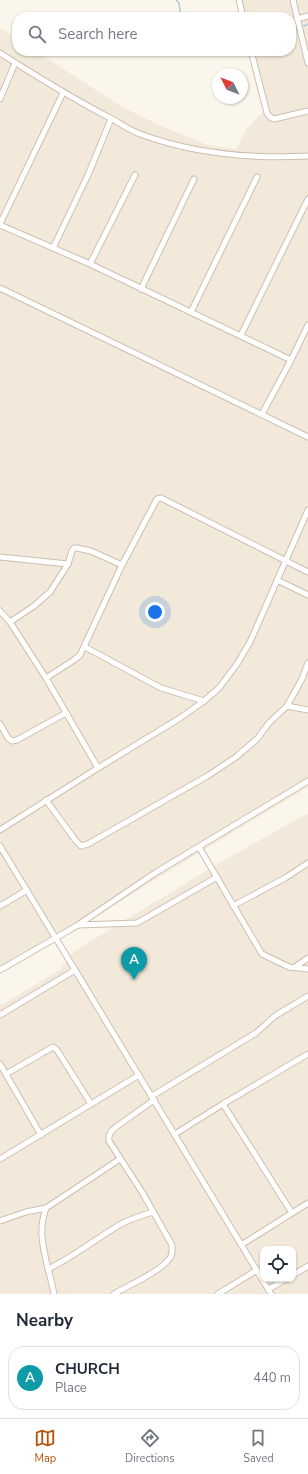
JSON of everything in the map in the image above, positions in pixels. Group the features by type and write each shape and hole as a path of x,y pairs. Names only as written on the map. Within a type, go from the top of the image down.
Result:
{"street":[{"path":"239,0 242,12"},
{"path":"293,0 296,12"},
{"path":"296,14 308,63"},
{"path":"297,18 308,16"},
{"path":"0,53 63,93 138,134 216,154 269,158 308,156"},
{"path":"252,56 267,113 270,117 274,119 308,111"},
{"path":"0,99 15,63"},
{"path":"63,93 0,225 90,264 291,360"},
{"path":"53,248 88,175 111,119"},
{"path":"90,264 135,175"},
{"path":"191,312 257,177"},
{"path":"141,289 194,179"},
{"path":"241,335 308,199"},
{"path":"0,288 308,437"},
{"path":"262,414 308,325"},
{"path":"46,678 78,658 85,647 122,565 157,498 161,498 308,572"},
{"path":"0,830 180,718 219,688 250,642 308,510"},
{"path":"10,622 44,599 68,564 74,548 91,551 122,565"},
{"path":"0,557 68,564"},
{"path":"277,580 308,595"},
{"path":"0,611 10,622 46,678 98,768"},
{"path":"85,647 161,688 204,701"},
{"path":"46,800 76,841 81,846 88,844 209,775 236,757 257,739 269,724 287,706 302,679 308,663"},
{"path":"287,706 308,710"},
{"path":"0,724 8,738 12,741 17,740 66,713"},
{"path":"0,970 78,925 155,874 308,780"},
{"path":"0,846 270,1292 282,1282"},
{"path":"199,847 262,954 284,965 308,969"},
{"path":"233,906 285,878 308,863"},
{"path":"78,925 137,923 217,878"},
{"path":"0,906 27,890"},
{"path":"294,967 308,958"},
{"path":"0,1015 75,970"},
{"path":"114,1294 160,1267 170,1258 173,1253 172,1245 142,1192 109,1141 110,1134 116,1126 153,1098 256,1033 275,1016 308,996"},
{"path":"6,1074 53,1047 57,1050 91,1104"},
{"path":"175,1134 308,1054"},
{"path":"0,1064 40,1135"},
{"path":"0,1159 139,1075"},
{"path":"223,1104 292,1213"},
{"path":"0,1221 26,1212 46,1208 120,1159"},
{"path":"241,1245 308,1203"},
{"path":"46,1208 41,1229 43,1249 54,1294"},
{"path":"48,1269 73,1256 123,1223 153,1212"},
{"path":"296,1273 308,1266"},
{"path":"218,1294 257,1270"}],"shaded area":[{"path":"237,0 308,0 308,787 0,974 0,28 12,35 12,56 44,56 122,107 161,126 207,145 237,149 246,129 268,107 253,56 296,56 296,12 241,12"},
{"path":"308,813 308,1294 0,1294 0,1006 60,970 73,952 214,866"}],"waterway":[{"path":"176,0 179,3 180,12"},
{"path":"304,26 308,24"}],"place":[{"name":"CHURCH","path":"134,980"}]}
